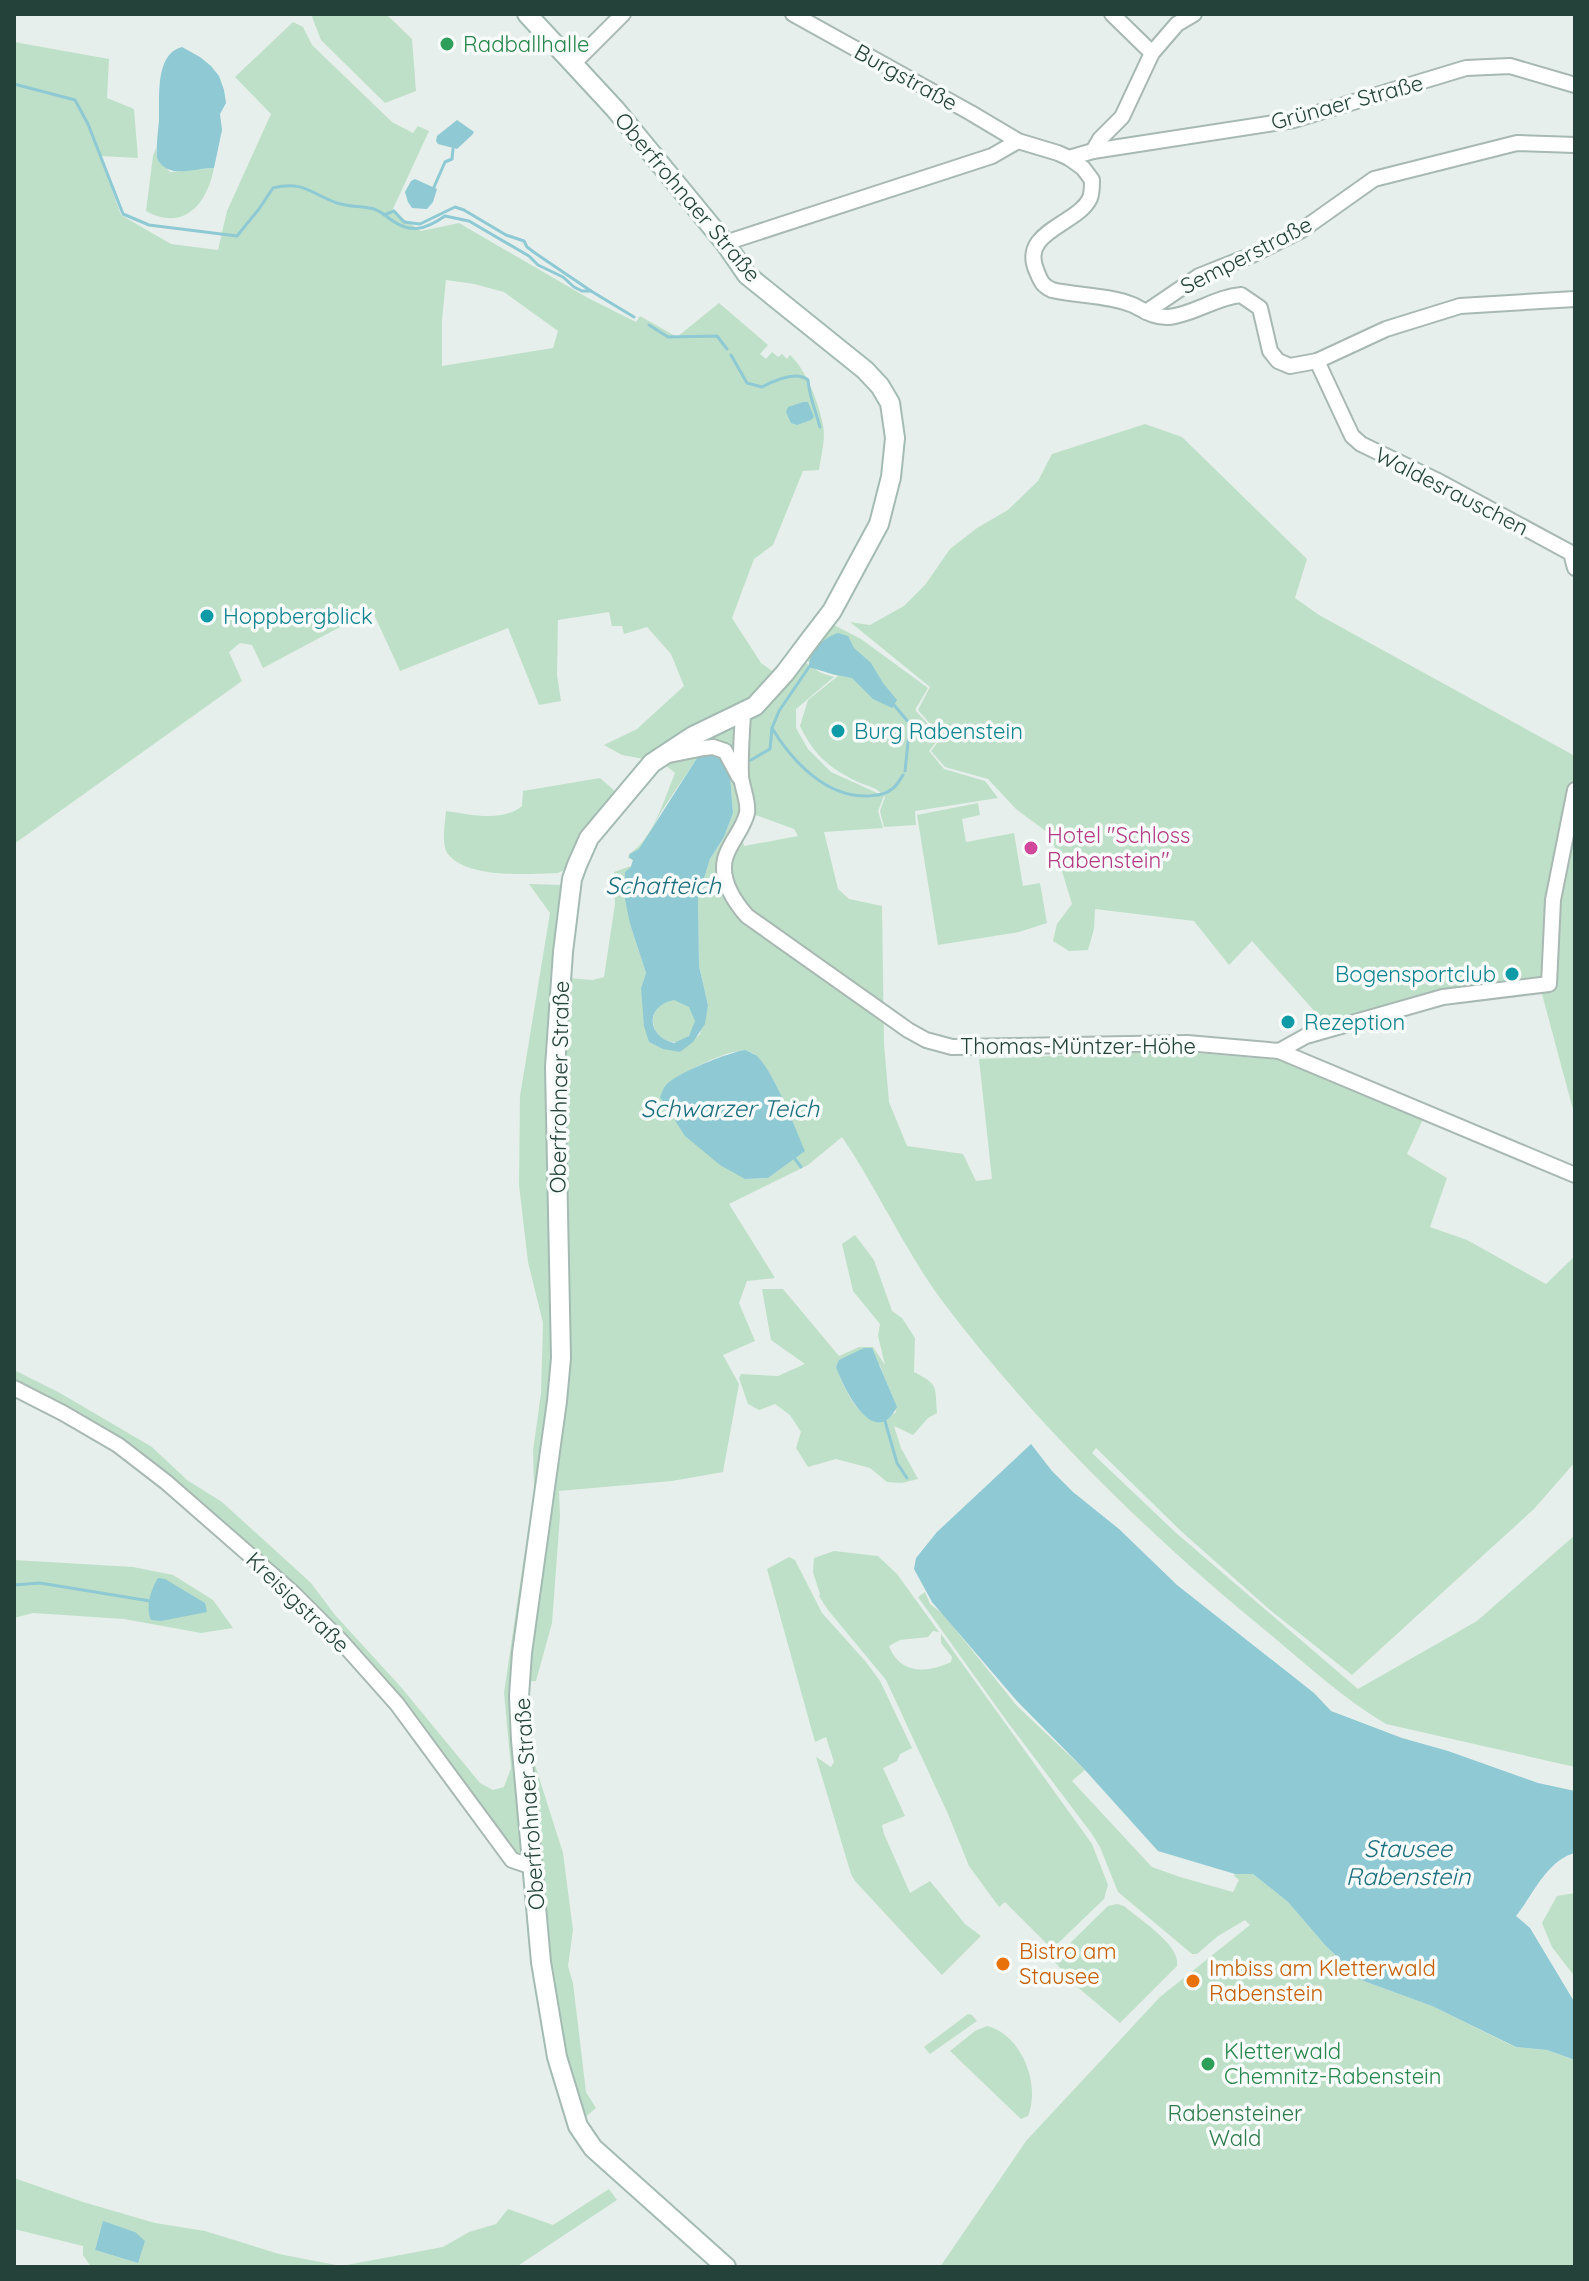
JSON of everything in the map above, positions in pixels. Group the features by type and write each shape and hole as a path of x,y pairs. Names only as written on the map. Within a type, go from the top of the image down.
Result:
{"main road":[{"name":"Oberfrohnaer Straße","path":"527,14 655,156 747,275 865,370 880,386 890,403 895,438 891,477 879,524 832,611 785,673 755,706 693,736 652,763 589,838 572,879 563,952 555,1067 561,1358 519,1696 541,1962 557,2057 578,2126 593,2148 726,2267"}],"street":[{"path":"574,63 623,14"},
{"name":"Burgstraße","path":"793,14 1018,141 1069,158"},
{"path":"1112,14 1152,53"},
{"path":"1093,151 1100,139 1122,117 1152,53 1177,24 1191,15"},
{"name":"Grünaer Straße","path":"1069,158 1093,151 1294,120 1466,68 1510,66 1575,85"},
{"path":"725,243 992,156 1018,141"},
{"name":"Semperstraße","path":"1146,312 1199,276 1252,255 1302,230 1374,179 1517,143 1575,145"},
{"path":"1069,158 1083,168 1092,180 1089,199 1082,208 1039,239 1034,267 1043,286 1130,304 1158,317 1171,317 1228,296 1241,295 1260,308 1270,351 1278,361 1290,366 1317,361 1386,329 1460,306 1575,299"},
{"name":"Waldesrauschen","path":"1317,361 1352,436 1361,444 1436,480 1571,553 1575,568"},
{"name":"Thomas-Müntzer-Höhe","path":"743,713 741,781 748,810 725,860 727,885 734,901 747,916 926,1040 952,1047 1187,1043 1279,1051 1575,1175"},
{"path":"662,757 713,747 725,751 741,781"},
{"path":"1279,1051 1306,1036 1443,997 1549,984 1553,900 1575,790"},
{"name":"Kreisigstraße","path":"14,1388 118,1445 166,1482 293,1593 397,1704 512,1860 533,1867"}],"green space":[{"path":"314,14 386,14 412,39 416,91 385,103 321,40 312,17"},
{"path":"293,22 303,27 312,45 392,122 413,133 418,126 429,131 392,211 421,231 459,223 588,298 636,322 640,316 677,337 719,303 768,345 760,354 766,359 772,352 778,357 782,354 787,359 790,355 796,361 818,407 824,430 823,447 819,470 803,471 773,545 754,559 732,618 761,663 775,673 749,703 731,713 701,722 673,737 644,759 622,755 604,745 637,729 684,686 671,654 647,627 624,634 622,626 612,626 609,612 558,620 557,675 561,701 539,705 508,628 400,671 372,610 263,668 252,645 240,643 229,652 242,681 14,844 14,42 109,59 107,98 134,109 138,158 100,156 121,215 171,244 218,250 227,211 271,114 235,77","holes":["446,280 504,292 558,331 553,348 442,366"]},
{"path":"156,148 157,158 170,172 214,168 206,193 192,211 182,216 160,217 146,211"},
{"path":"1145,424 1182,437 1307,559 1295,598 1319,615 1575,756 1575,1117 1539,983 1308,1033 1317,1014 1252,941 1229,965 1194,921 1095,909 1088,950 1069,951 1053,941 1057,924 1072,904 1051,835 1016,809 988,779 945,767 931,751 942,737 918,710 930,687 850,622 870,625 904,606 925,585 950,549 1008,510 1038,481 1052,454"},
{"path":"832,624 861,639 928,688 915,710 940,737 929,751 944,769 985,781 998,798 915,811 916,825 884,827 880,811 885,797 876,789 831,766 817,753 800,726 808,700 838,676 804,659"},
{"path":"802,660 821,673 834,677 796,709 796,728 808,749 831,772 884,796 878,811 883,828 824,832 838,889 849,899 882,906 884,1044 889,1102 907,1146 963,1154 976,1181 992,1179 979,1059 1171,1051 1280,1060 1423,1119 1407,1154 1447,1178 1430,1227 1467,1240 1546,1284 1575,1256 1575,1462 1534,1509 1352,1675 1270,1610 1182,1532 1096,1448 1092,1453 1175,1532 1358,1689 1477,1621 1575,1535 1575,1767 1386,1724 1327,1682 1227,1598 1140,1520 1016,1392 929,1282 842,1137 808,1165 729,1204 775,1278 747,1281 739,1303 755,1341 723,1355 739,1384 723,1472 672,1481 559,1491 552,1623 536,1681 515,1682 518,1759 535,1765 563,1853 573,1930 568,1966 573,1983 586,2092 596,2108 581,2121 563,2054 548,1949 541,1868 517,1856 346,1637 341,1626 329,1621 122,1442 67,1407 14,1382 14,1370 152,1447 187,1480 222,1502 311,1583 480,1783 493,1790 504,1787 511,1768 504,1693 534,1489 533,1451 541,1393 543,1323 528,1262 519,1185 520,1096 550,913 529,884 564,885 555,977 593,980 604,977 615,904 614,872 631,866 633,860 628,858 629,854 645,839 657,817 675,773 664,764","holes":["697,758 722,761 730,775 733,813 724,837 710,859 698,898 699,966 708,1005 700,1034 680,1052 649,1042 641,988 646,973 630,924 625,872 631,867 661,812","750,813 794,829 798,836 744,846 741,834","745,1050 763,1062 804,1151 768,1178 745,1179 667,1084 725,1055"]},
{"path":"600,778 616,792 569,868 558,873 484,871 457,862 446,850 446,811 485,816 505,814 522,806 523,791"},
{"path":"978,803 980,815 962,819 966,842 1014,833 1023,886 1040,883 1047,923 1019,932 938,945 917,815"},
{"path":"674,1000 689,1006 695,1021 689,1036 674,1042 659,1036 653,1021 659,1006"},
{"path":"855,1235 874,1260 892,1311 902,1318 915,1338 914,1372 934,1387 937,1413 913,1435 894,1426 901,1448 918,1479 902,1483 887,1482 870,1468 836,1459 808,1467 796,1448 801,1432 790,1415 775,1404 759,1410 748,1404 739,1378 741,1374 778,1376 805,1364 771,1340 762,1289 783,1289 839,1356 859,1347 873,1347 885,1365 878,1336 880,1324 853,1291 842,1244","holes":["880,1365 896,1412 888,1418 863,1413 849,1395 836,1366"]},
{"path":"834,1551 878,1556 897,1574 939,1632 933,1631 928,1637 900,1640 889,1646 894,1655 907,1667 916,1669 951,1662 952,1657 941,1643 941,1634 1092,1844 1108,1885 1104,1899 1052,1949 1005,1902 999,1907 969,1866 886,1680 819,1596 813,1572 814,1558"},
{"path":"789,1557 795,1560 822,1613 880,1681 912,1748 883,1768 905,1816 882,1825 910,1893 930,1881 965,1924 981,1936 942,1975 851,1874 816,1757 831,1767 834,1762 826,1737 815,1742 767,1569"},
{"path":"14,1560 133,1567 173,1575 213,1600 233,1628 201,1633 124,1619 33,1613 14,1618"},
{"name":"Rabensteiner Wald","path":"925,1592 930,1604 943,1614 1017,1706 1085,1770 1072,1781 1152,1867 1233,1892 1239,1880 1235,1874 1253,1874 1288,1902 1361,1980 1432,2006 1515,2047 1547,2050 1574,2060 1575,2267 940,2267 1026,2141 1160,1997 1250,1925 1245,1920 1218,1936 1197,1954 1192,1954 1118,1892 1092,1834 918,1597"},
{"path":"1575,1893 1575,1977 1552,1947 1542,1923 1557,1896"},
{"path":"1108,1906 1124,1906 1166,1941 1177,1958 1177,1966 1120,2023 1074,1984 1055,1962 1061,1952"},
{"path":"968,2014 977,2021 930,2054 924,2047"},
{"path":"987,2026 1010,2039 1025,2062 1032,2090 1028,2116 1021,2119 950,2051 975,2031"},
{"path":"14,2178 155,2223 205,2231 279,2254 341,2266 443,2247 469,2232 496,2224 508,2209 553,2225 609,2189 617,2200 516,2267 91,2267 83,2255 83,2246 14,2229","holes":["103,2222 135,2232 138,2263 95,2250"]}],"water":[{"path":"182,47 211,66 224,90 226,103 220,114 222,130 214,168 174,171 167,169 157,158 160,78 167,58"},
{"path":"457,120 474,132 472,135 457,149 438,144 437,136"},
{"path":"415,179 437,189 427,209 412,208 408,202 405,192"},
{"path":"808,402 814,417 797,425 791,423 786,412 788,407"},
{"path":"838,633 848,636 854,648 871,663 897,700 892,708 873,699 852,678 809,667 811,656 818,646"},
{"name":"Schafteich","path":"705,753 722,761 730,775 733,813 724,837 710,859 698,898 699,966 708,1005 705,1024 693,1042 680,1052 649,1042 644,1026 641,988 646,973 630,924 625,899 625,872 633,860 630,854 639,849 697,758","holes":["674,1000 689,1007 695,1021 689,1036 674,1043 658,1034 653,1021 658,1008"]},
{"name":"Schwarzer Teich","path":"745,1050 756,1055 770,1073 805,1151 768,1178 745,1179 720,1165 685,1136 660,1097 666,1085 680,1075"},
{"path":"864,1348 872,1348 897,1407 888,1419 879,1422 861,1412 836,1367 839,1360"},
{"name":"Stausee Rabenstein","path":"1031,1444 1073,1492 1119,1529 1177,1585 1314,1693 1331,1711 1538,1783 1575,1791 1575,1853 1549,1870 1516,1916 1530,1928 1575,2003 1575,2060 1547,2050 1516,2047 1432,2006 1361,1980 1288,1902 1253,1874 1235,1874 1158,1851 1017,1701 932,1602 914,1569 916,1558 937,1532"},
{"path":"158,1578 165,1579 205,1603 207,1612 161,1621 151,1620 150,1598"},
{"path":"103,2221 135,2232 145,2241 138,2263 95,2250"}],"waterway":[{"path":"14,84 75,100 88,124 123,214 149,225 237,236 273,188 299,187 337,203 374,209 404,227 424,227 445,216 469,221 529,256 538,265 563,277 574,287 591,291 634,317"},
{"path":"434,187 445,162 452,159 453,149"},
{"path":"384,215 394,211 404,222 420,224 455,207 464,210 506,235 524,241 535,253 591,291"},
{"path":"649,325 668,337 717,336 727,349"},
{"path":"731,355 747,383 762,387 792,376 808,380 820,427"},
{"path":"749,761 770,749 772,728 779,711 809,667"},
{"path":"894,705 910,724 905,771"},
{"path":"772,728 800,765 839,791 853,795 881,794 894,788 903,775"},
{"path":"795,1159 801,1167"},
{"path":"885,1421 897,1463 907,1478"},
{"path":"14,1585 40,1583 150,1601"}],"place":[{"name":"Radballhalle","path":"447,44"},
{"name":"Hoppbergblick","path":"207,616"},
{"name":"Burg Rabenstein","path":"838,731"},
{"name":"Hotel \"Schloss Rabenstein\"","path":"1031,848"},
{"name":"Bogensportclub","path":"1512,974"},
{"name":"Rezeption","path":"1288,1022"},
{"name":"Bistro am Stausee","path":"1003,1964"},
{"name":"Imbiss am Kletterwald Rabenstein","path":"1193,1981"},
{"name":"Kletterwald Chemnitz-Rabenstein","path":"1208,2064"}]}
